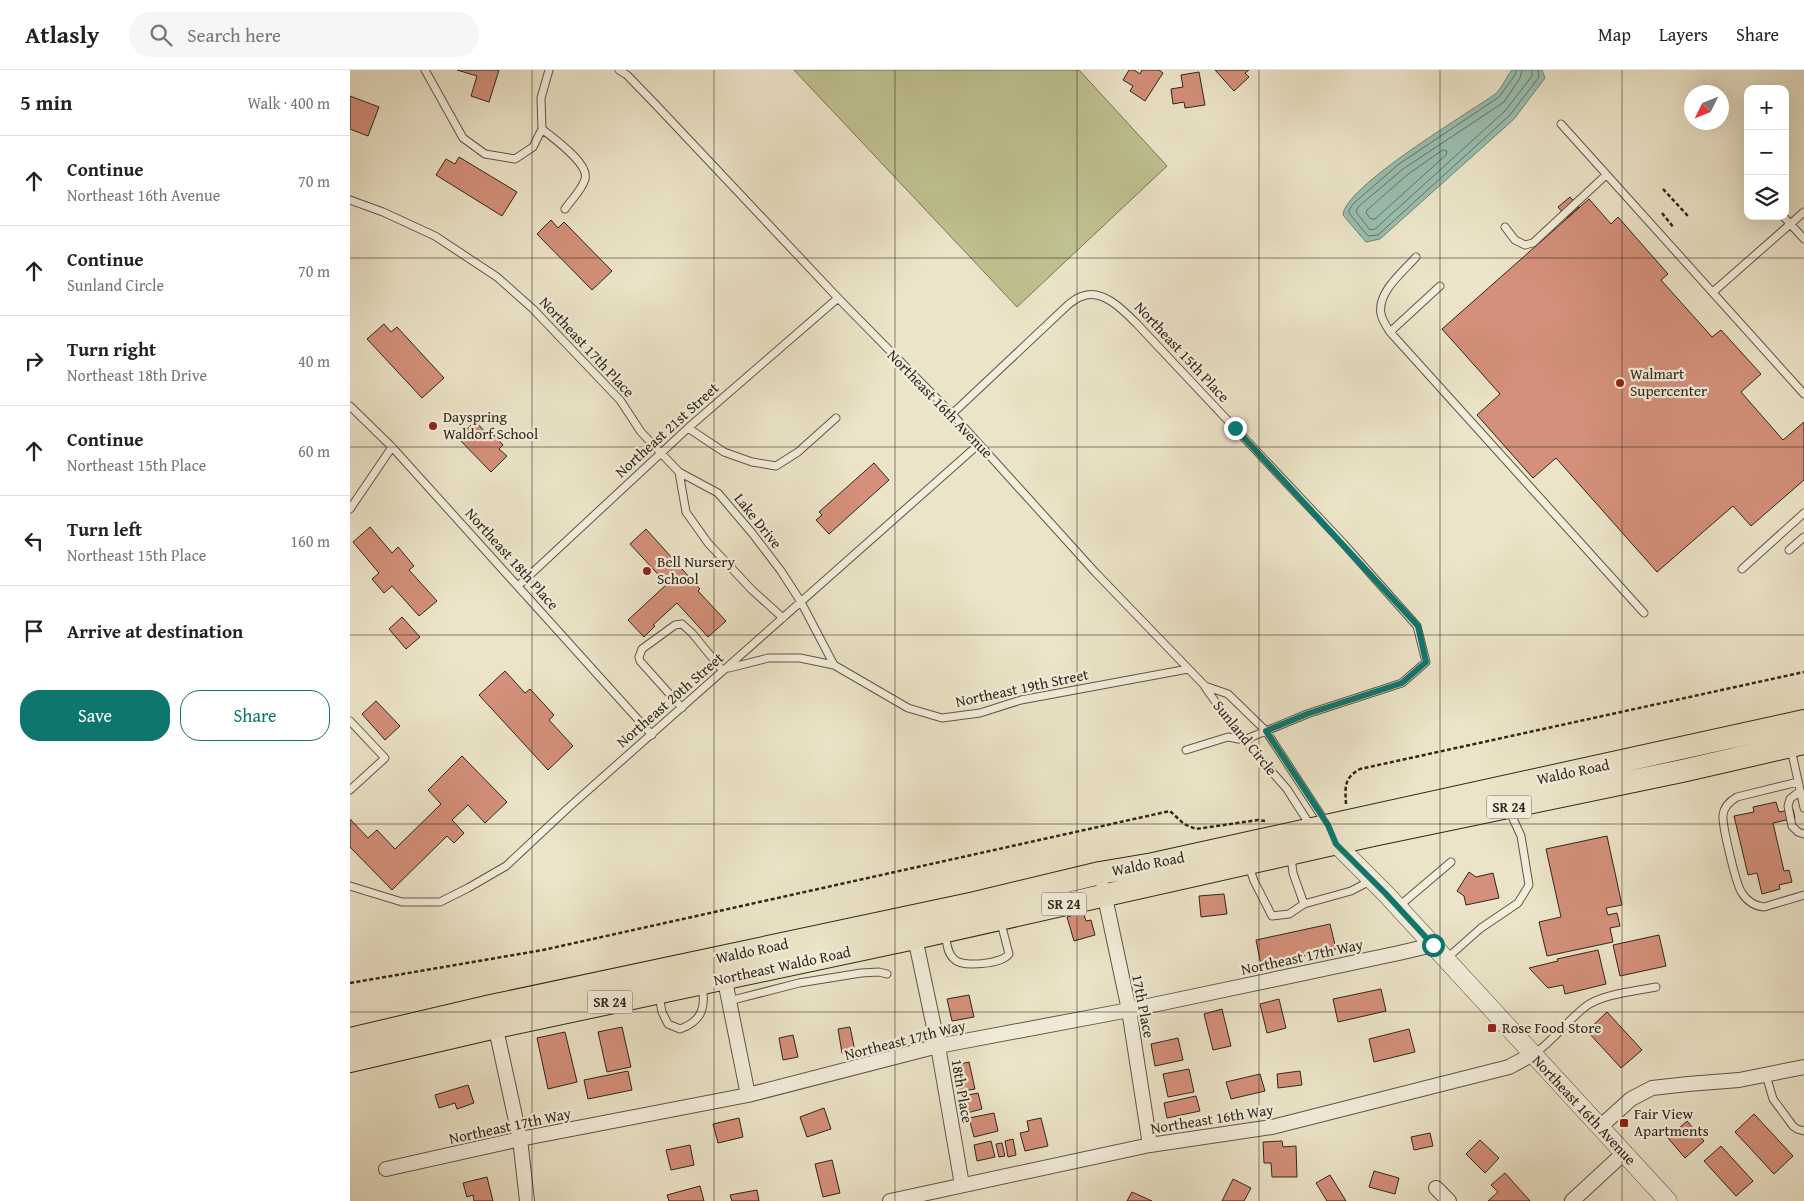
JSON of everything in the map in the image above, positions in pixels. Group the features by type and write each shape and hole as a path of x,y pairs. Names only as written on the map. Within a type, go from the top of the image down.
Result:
{"highway":[{"name":"Waldo Road","path":"494,1017 542,997 723,967 910,916 975,903 1102,884 1153,864 1330,827 1804,721"},
{"name":"Waldo Road","path":"1214,871 1290,854 1330,827 1508,807 1797,745"},
{"name":"Northeast Waldo Road","path":"350,1039 659,992 701,982 723,967 915,938 1000,919 1102,884 1214,871"},
{"name":"Northeast Waldo Road","path":"350,1061 494,1017"}],"street":[{"name":"Northeast 16th Avenue","path":"1330,827 1372,880 1668,1201"},
{"name":"17th Place","path":"1102,884 1128,1010 1150,1145"},
{"name":"18th Place","path":"910,916 938,1046 962,1185"},
{"name":"Northeast 17th Way","path":"386,1169 520,1139 748,1096 938,1046 1128,1010 1433,945"},
{"path":"723,967 748,1096"},
{"path":"494,1017 520,1139 527,1201"},
{"name":"Northeast 16th Way","path":"890,1201 1150,1145 1272,1127 1509,1067 1533,1054"},
{"path":"1600,1127 1631,1099 1652,1088 1739,1080 1804,1067"},
{"path":"1572,1201 1624,1153"},
{"path":"1436,1188 1449,1201"}],"lane":[{"path":"425,70 463,138 485,154 515,159 533,147 542,129 542,98 549,70"},
{"name":"Northeast 16th Avenue","path":"619,70 627,75 658,106 838,298 952,414 1095,572 1188,669 1205,686 1228,694 1266,731"},
{"path":"1561,124 1804,394"},
{"path":"542,129 573,156 584,170 586,177 565,209"},
{"path":"1505,228 1515,240 1525,245 1533,243 1606,175"},
{"name":"Northeast 17th Place","path":"350,200 383,212 435,236 497,278 533,309 573,349 620,400 641,432 680,472"},
{"path":"1713,292 1804,212"},
{"path":"1787,220 1804,239"},
{"path":"1416,257 1381,300 1381,315 1390,332 1644,613"},
{"path":"1390,332 1440,286"},
{"name":"Northeast 15th Place","path":"952,414 1069,304 1084,295 1102,296 1120,306 1418,626 1426,662 1402,683 1307,714 1266,731"},
{"name":"Northeast 21st Street","path":"518,586 688,428 838,298"},
{"name":"Northeast 18th Place","path":"350,406 392,447 652,734"},
{"path":"688,428 724,452 752,462 776,466 798,452 836,418"},
{"name":"Northeast 20th Street","path":"350,886 402,902 440,902 506,866 979,444"},
{"path":"350,509 392,447"},
{"path":"680,472 686,512 708,543 752,590 783,618"},
{"name":"Lake Drive","path":"680,472 718,493 781,571 801,602 834,665"},
{"path":"1742,569 1804,512"},
{"path":"1789,550 1804,537"},
{"path":"682,708 640,661 639,657 642,649 675,625 682,624 725,670"},
{"name":"Northeast 19th Street","path":"725,670 768,658 800,658 834,665 908,708 942,718 980,713 1021,700 1188,669"},
{"name":"Sunland Circle","path":"1205,686 1244,740 1287,789 1330,827"},
{"path":"350,721 384,758 350,790"},
{"path":"1186,750 1228,737 1244,740 1266,731"},
{"name":"Sunland Circle","path":"1266,731 1330,827"},
{"path":"1797,745 1798,782 1804,808"},
{"path":"1798,782 1731,800 1724,809 1723,821 1738,884 1745,897 1758,906 1764,906 1804,895"},
{"path":"1800,791 1790,799 1788,806 1792,826 1804,834"},
{"path":"1446,959 1481,928 1518,902 1530,885 1521,836 1508,807"},
{"path":"1290,854 1293,873 1304,904"},
{"path":"1398,907 1451,862"},
{"path":"1248,864 1254,881 1272,916 1289,914 1304,904 1351,892 1372,880"},
{"path":"944,931 950,954 956,962 968,965 990,962 1004,959 1009,952 1000,919"},
{"path":"729,1002 799,983 860,973 879,972 887,974"},
{"path":"659,992 662,1012 668,1024 680,1029 689,1026 700,1016 704,998 701,982"},
{"path":"1533,1054 1544,1047 1554,1035 1586,1006 1620,994 1656,987"},
{"path":"1766,1075 1773,1099 1792,1126 1804,1131"}],"path":[{"path":"1663,189 1688,216"},
{"path":"1662,213 1674,228"},
{"path":"1330,827 1346,804 1345,785 1350,774 1360,769 1804,672"},
{"path":"350,983 543,950 1170,811 1184,824 1196,829 1266,820"}],"shaded area":[{"path":"794,70 1079,70 1167,166 1017,307"}],"water":[{"path":"1512,70 1542,70 1545,78 1514,119 1380,239 1366,242 1343,215 1349,203 1363,187 1384,169 1494,95"}],"building":[{"path":"457,70 499,70 489,102 471,96 477,76"},
{"path":"1129,70 1134,70 1140,74 1142,70 1159,70 1163,73 1145,101 1130,91 1133,86 1123,80"},
{"path":"1215,70 1249,70 1245,73 1249,77 1234,91"},
{"path":"1199,72 1205,105 1185,108 1184,102 1173,104 1171,89 1183,87 1181,75"},
{"path":"350,96 379,107 368,136 350,129"},
{"path":"459,157 517,192 502,216 436,175 446,159 455,164"},
{"path":"1570,197 1579,207 1567,218 1558,207"},
{"name":"Walmart Supercenter","path":"1589,199 1611,224 1618,217 1668,274 1661,280 1712,337 1721,330 1761,374 1741,392 1783,440 1804,422 1804,480 1751,526 1733,506 1657,572 1556,458 1533,478 1477,415 1500,394 1442,329"},
{"path":"551,220 558,228 564,222 612,271 592,290 537,234"},
{"path":"384,324 391,332 397,327 444,378 422,398 367,339"},
{"path":"475,421 490,437 493,434 503,445 499,449 507,456 491,472 458,438"},
{"path":"874,463 889,480 829,534 816,520 822,515 819,512"},
{"path":"370,527 392,553 398,547 414,566 409,570 437,601 419,616 392,586 384,593 372,579 379,573 353,542"},
{"path":"646,529 726,621 708,637 677,603 653,625 655,626 644,637 628,620 667,584 630,544"},
{"path":"402,617 420,637 406,649 389,629"},
{"path":"505,671 525,693 530,689 554,715 549,720 573,746 548,770 479,695"},
{"path":"376,701 400,726 385,740 362,714"},
{"path":"462,756 507,802 485,823 468,805 452,820 464,833 454,843 447,836 392,890 350,847 350,819 368,838 377,830 395,849 441,804 428,790"},
{"path":"1776,802 1779,812 1793,809 1795,818 1773,823 1784,871 1789,870 1792,882 1779,885 1780,889 1762,894 1757,873 1748,875 1734,816 1754,812 1753,807"},
{"path":"1607,836 1622,905 1606,908 1608,915 1617,913 1620,926 1610,928 1613,942 1547,956 1539,922 1561,917 1546,849"},
{"path":"1469,872 1476,877 1493,873 1499,898 1466,905 1464,896 1457,891"},
{"path":"1224,894 1227,914 1201,917 1199,896"},
{"path":"1083,912 1086,921 1091,920 1095,935 1074,941 1067,917"},
{"path":"1330,924 1336,949 1261,965 1256,940"},
{"path":"1659,935 1666,966 1620,976 1613,945"},
{"path":"1598,950 1606,984 1565,994 1563,985 1548,988 1529,968 1558,961 1557,959"},
{"path":"1381,989 1386,1011 1338,1022 1333,999"},
{"path":"969,995 974,1017 952,1021 947,999"},
{"path":"1279,999 1286,1028 1267,1033 1260,1004"},
{"path":"1222,1009 1231,1046 1213,1050 1204,1014"},
{"path":"1607,1012 1642,1050 1621,1068 1587,1031"},
{"path":"622,1027 631,1067 607,1072 598,1032"},
{"path":"850,1027 855,1051 842,1053 838,1029"},
{"path":"1409,1029 1415,1052 1374,1062 1369,1039"},
{"path":"565,1032 577,1082 548,1089 537,1038"},
{"path":"793,1035 798,1057 783,1060 779,1038"},
{"path":"1178,1038 1183,1060 1155,1066 1151,1044"},
{"path":"969,1062 975,1089 958,1092 952,1066"},
{"path":"1189,1069 1194,1092 1168,1097 1163,1074"},
{"path":"628,1071 632,1090 588,1099 584,1080"},
{"path":"1300,1071 1302,1085 1278,1088 1277,1074"},
{"path":"1260,1074 1265,1091 1231,1099 1226,1082"},
{"path":"468,1085 474,1103 457,1109 455,1103 439,1108 435,1095"},
{"path":"978,1093 982,1109 967,1113 963,1096"},
{"path":"1196,1096 1200,1111 1167,1118 1164,1103"},
{"path":"824,1108 831,1129 807,1137 800,1117"},
{"path":"994,1113 998,1131 974,1137 969,1118"},
{"path":"1754,1114 1793,1156 1774,1174 1735,1132"},
{"path":"739,1118 743,1137 718,1143 713,1124"},
{"path":"1041,1118 1048,1146 1025,1151 1020,1133 1029,1131 1027,1121"},
{"path":"1687,1121 1704,1141 1685,1158 1668,1138"},
{"path":"1430,1133 1433,1146 1414,1150 1411,1137"},
{"path":"1013,1139 1016,1155 1008,1157 1005,1141"},
{"path":"1480,1140 1499,1158 1485,1173 1466,1154"},
{"path":"991,1141 995,1157 977,1161 974,1145"},
{"path":"1282,1141 1283,1147 1296,1146 1297,1177 1272,1177 1271,1163 1264,1163 1263,1142"},
{"path":"1002,1143 1005,1156 999,1157 996,1144"},
{"path":"690,1145 694,1165 671,1170 666,1150"},
{"path":"1721,1146 1753,1181 1736,1196 1704,1161"},
{"path":"832,1160 840,1193 823,1197 815,1164"},
{"path":"1374,1171 1399,1178 1395,1194 1369,1187"},
{"path":"1505,1173 1530,1201 1488,1201 1498,1192 1491,1185"},
{"path":"1330,1175 1346,1201 1327,1201 1316,1183"},
{"path":"487,1177 493,1201 474,1201 473,1195 467,1197 463,1183"},
{"path":"1233,1179 1251,1188 1244,1201 1222,1201"},
{"path":"700,1186 704,1201 669,1201 667,1195"},
{"path":"757,1190 759,1201 732,1201 730,1195"},
{"path":"1132,1192 1152,1201 1127,1201"}],"place":[{"name":"Walmart Supercenter","path":"1620,383"},
{"name":"Dayspring Waldorf School","path":"433,426"},
{"name":"Bell Nursery School","path":"647,571"},
{"name":"Rose Food Store","path":"1492,1028"},
{"name":"Fair View Apartments","path":"1624,1123"}],"route":[{"path":"1235,428 1418,626 1426,662 1402,683 1307,714 1266,731 1328,825 1336,844 1433,945"}]}
